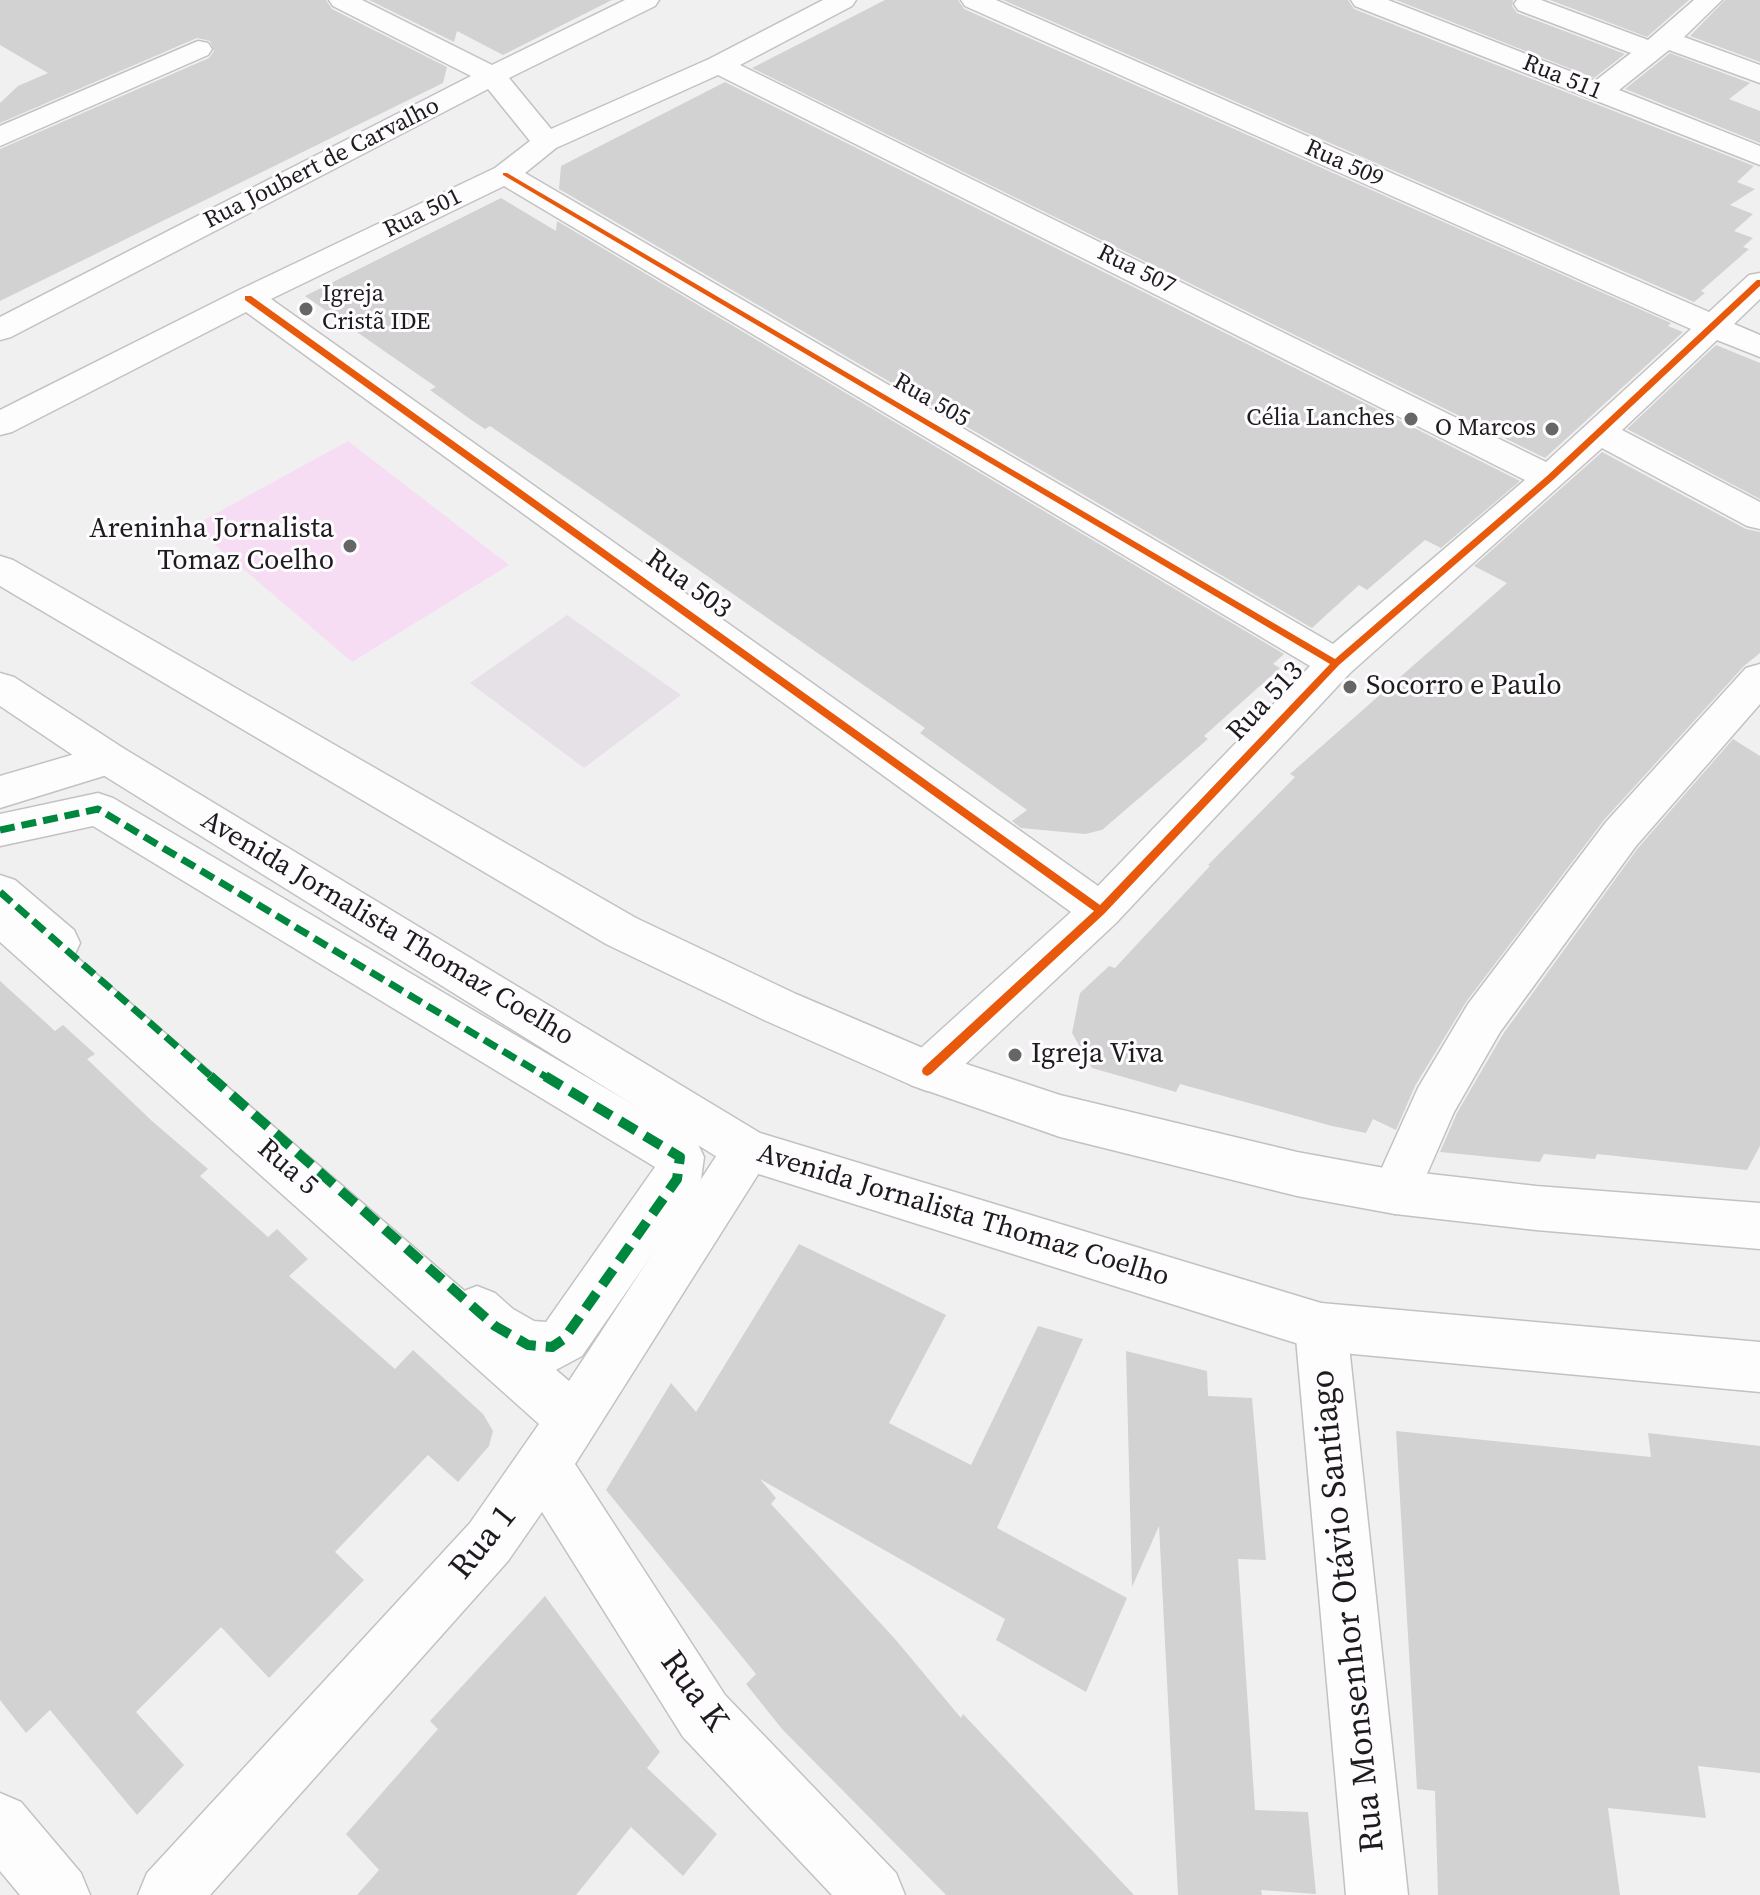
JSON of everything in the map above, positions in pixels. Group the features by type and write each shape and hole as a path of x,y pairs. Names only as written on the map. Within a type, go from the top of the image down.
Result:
{"street":[{"path":"342,0 492,76 546,142"},
{"name":"Rua Joubert de Carvalho","path":"0,330 646,0"},
{"name":"Rua 501","path":"0,424 248,298 505,174 546,142 719,65 843,0"},
{"name":"Rua 509","path":"974,0 1760,347"},
{"name":"Rua 511","path":"1364,0 1760,156"},
{"path":"1598,93 1709,0"},
{"path":"1527,4 1760,75"},
{"path":"0,137 198,49"},
{"name":"Rua 507","path":"719,65 1550,478"},
{"name":"Rua 505","path":"505,174 1336,663"},
{"name":"Rua 513","path":"927,1071 1101,911 1336,663 1550,478 1760,282"},
{"name":"Rua 503","path":"248,298 1101,911"},
{"path":"1600,433 1760,517"},
{"path":"0,569 621,931 780,1007 927,1071 1060,1116 1297,1174 1395,1192 1536,1208 1755,1218"},
{"path":"1395,1192 1435,1102 1484,1018 1621,834 1760,678"},
{"name":"Avenida Jornalista Thomaz Coelho","path":"0,687 109,759 747,1150 1321,1327 1760,1367"},
{"path":"0,792 109,759"},
{"path":"0,830 98,809 680,1157 677,1179 564,1339 552,1347 528,1345 495,1326 0,892"},
{"name":"Rua 5","path":"0,916 559,1442"},
{"name":"Rua 1","path":"169,1895 489,1542 559,1442 747,1150"},
{"name":"Rua Monsenhor Otávio Santiago","path":"1321,1327 1377,1895"},
{"name":"Rua K","path":"559,1442 704,1716 874,1895"},
{"path":"0,1823 59,1895"}],"shaded area":[{"name":"Areninha Jornalista Tomaz Coelho","path":"348,441 509,565 352,662 193,526"},
{"path":"567,615 681,695 584,768 470,683"}],"building":[{"path":"0,0 326,0 332,9 447,67 443,83 0,301 0,149 209,58 214,51 210,41 197,38 0,123 0,103 18,86 48,73 0,45"},
{"path":"369,0 612,0 503,55 457,31 454,42"},
{"path":"885,0 958,0 964,9 1671,323 1668,326 1683,332 1545,458 752,68"},
{"path":"1003,0 1348,0 1354,9 1754,166 1737,182 1755,189 1730,205 1753,214 1734,231 1753,238 1743,247 1749,249 1701,291 1705,293 1694,302"},
{"path":"1396,0 1513,0 1512,6 1517,13 1625,54 1594,78"},
{"path":"1550,0 1689,0 1647,37"},
{"path":"1725,0 1760,0 1760,62 1690,36"},
{"path":"1670,53 1750,83 1729,99 1760,111 1760,143 1625,89"},
{"path":"725,82 1520,481 1441,548 1425,540 1367,590 1359,585 1312,628 559,189 561,166"},
{"path":"501,198 556,231 557,221 1284,654 1273,664 1280,668 1204,736 1208,739 1102,830 1085,834 1021,828 1012,821 1027,810 920,733 925,728 490,426 485,429 470,419 430,390 436,387 305,296"},
{"path":"1716,345 1760,363 1760,499 1627,429"},
{"path":"1602,452 1746,529 1760,532 1760,653 1744,666 1604,820 1466,1002 1415,1086 1396,1130 1373,1119 1366,1133 1180,1084 1176,1092 1092,1068 1072,1033 1080,993 1109,966 1115,968 1208,865 1295,777 1290,774 1507,583 1474,566"},
{"path":"1733,739 1760,756 1760,1146 1747,1170 1597,1154 1595,1159 1544,1154 1540,1162 1440,1152 1457,1113 1503,1034 1638,848"},
{"path":"0,981 55,1031 63,1025 95,1054 87,1059 208,1169 200,1176 268,1237 277,1229 308,1259 289,1276 395,1369 413,1350 483,1414 493,1431 489,1446 458,1482 428,1455 335,1552 364,1580 269,1678 221,1627 136,1712 184,1765 137,1815 50,1710 26,1733 0,1700"},
{"path":"799,1244 946,1315 889,1423 971,1465 1038,1326 1083,1339 997,1528 1127,1598 1086,1692 996,1640 1005,1619 760,1479 776,1498 771,1504 895,1639 961,1718 963,1714 1134,1895 946,1895 782,1729 746,1684 756,1674 606,1490 671,1383 696,1412"},
{"path":"1126,1351 1207,1371 1208,1396 1252,1398 1266,1560 1238,1559 1255,1810 1308,1812 1316,1894 1261,1890 1262,1895 1178,1895 1159,1526 1132,1587"},
{"path":"1396,1431 1651,1457 1648,1433 1760,1446 1760,1773 1698,1766 1706,1818 1608,1808 1620,1895 1438,1895 1435,1791 1417,1789"},
{"path":"545,1596 660,1752 647,1768 717,1834 683,1876 631,1827 576,1895 357,1895 379,1870 346,1834 438,1729 430,1721"}],"marked path":[{"path":"0,830 98,809 680,1157 677,1179 564,1339 552,1347 528,1345 495,1326 0,892"}],"cycle path":[{"path":"505,174 1336,663"},
{"path":"927,1071 1101,911 1336,663 1550,478 1760,282"},
{"path":"248,298 1101,911"}],"place":[{"name":"Igreja Cristã IDE","path":"306,309"},
{"name":"Célia Lanches","path":"1411,419"},
{"name":"O Marcos","path":"1552,429"},
{"name":"Areninha Jornalista Tomaz Coelho","path":"350,546"},
{"name":"Socorro e Paulo","path":"1350,687"},
{"name":"Igreja Viva","path":"1015,1055"}]}
